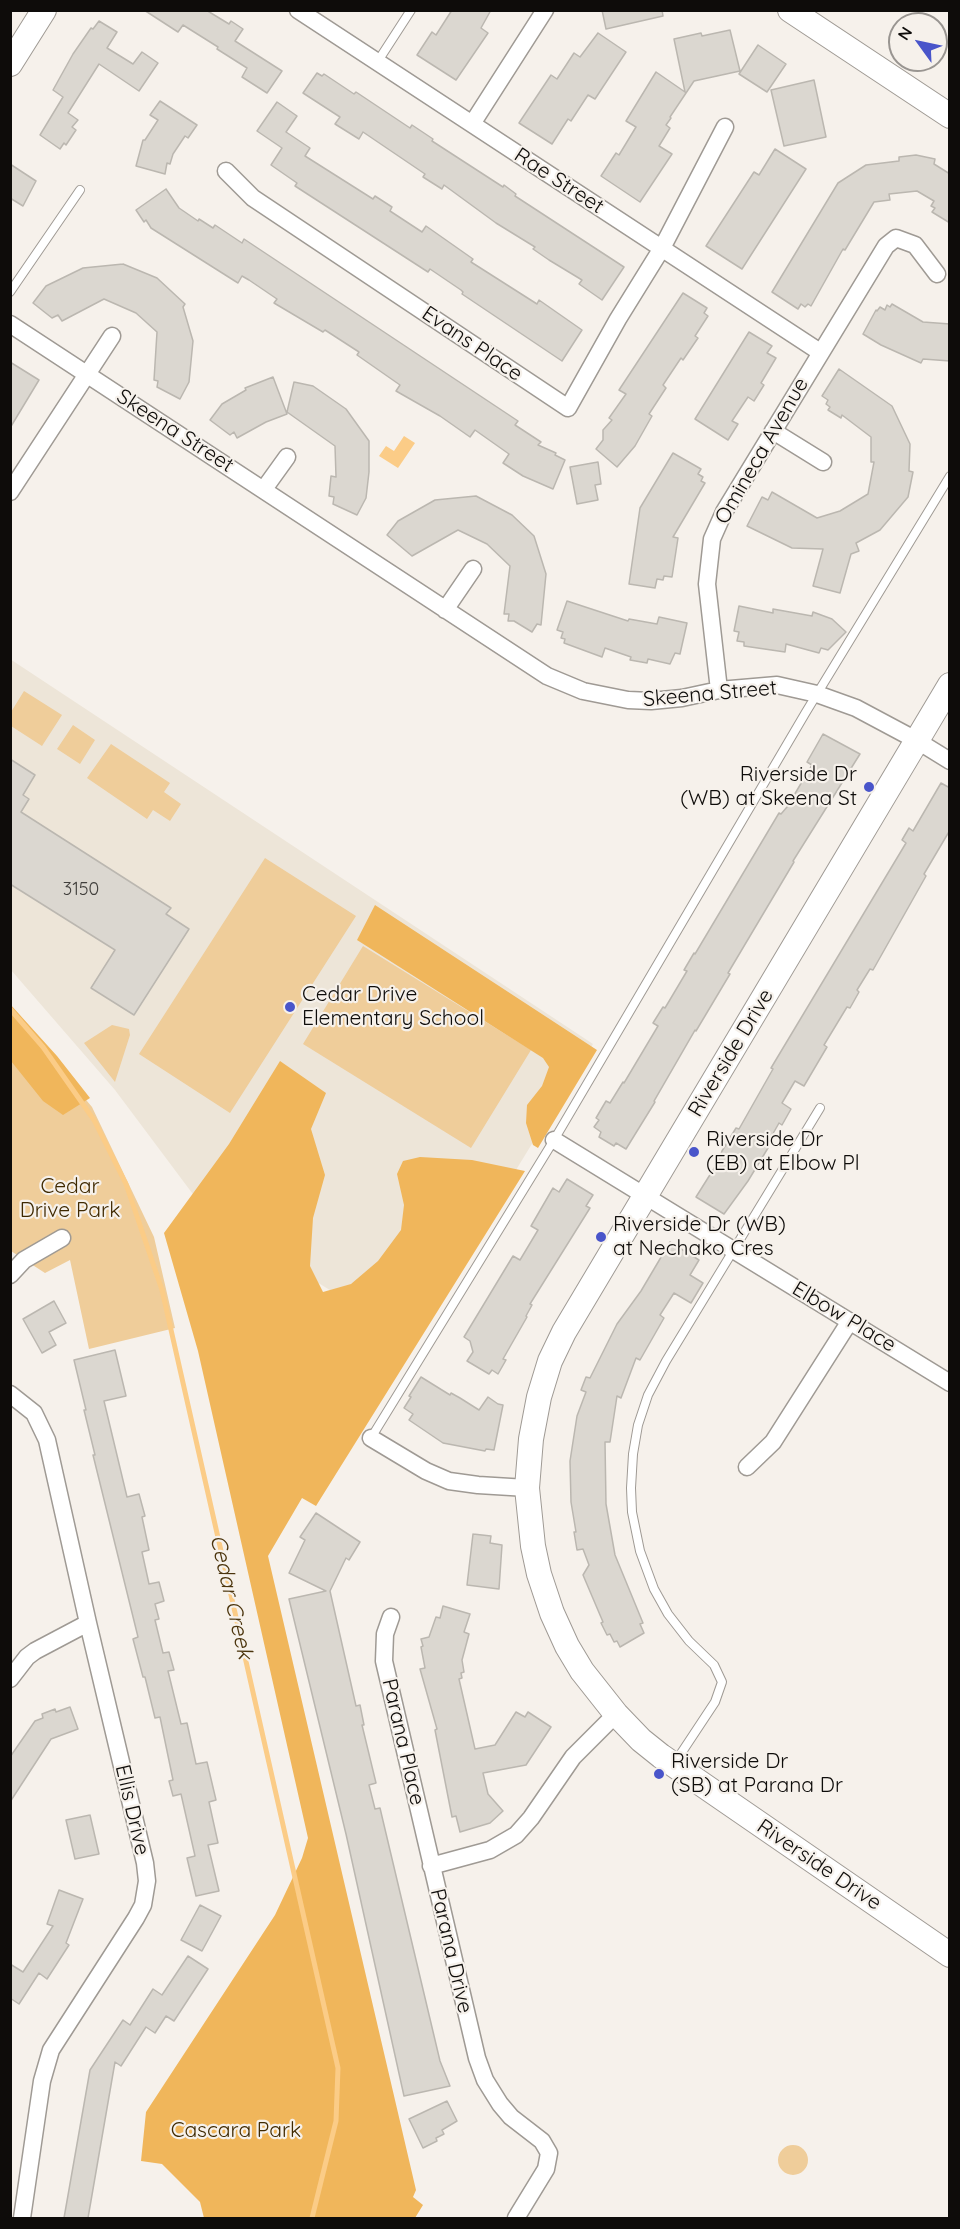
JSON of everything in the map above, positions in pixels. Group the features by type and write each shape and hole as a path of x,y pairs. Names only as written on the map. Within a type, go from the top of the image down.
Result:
{"street":[{"path":"10,64 44,10"},
{"name":"Rae Street","path":"298,10 820,352"},
{"path":"472,124 545,10"},
{"path":"790,10 950,116"},
{"path":"662,248 725,127"},
{"name":"Evans Place","path":"226,171 253,198 568,408 618,319 662,248"},
{"name":"Omineca Avenue","path":"718,690 706,584 712,539 724,512 886,246 896,238 915,244 943,272"},
{"name":"Skeena Street","path":"10,324 537,670 583,691 628,700 651,701 682,698 718,690 777,685 817,694 856,708 950,761"},
{"path":"10,492 112,336"},
{"path":"773,431 823,462"},
{"path":"264,489 287,457"},
{"path":"445,610 473,569"},
{"name":"Riverside Drive","path":"950,685 646,1197 568,1323 555,1351 536,1409 527,1488 533,1546 539,1574 552,1613 582,1671 616,1714 641,1740 674,1765 950,1955"},
{"name":"Elbow Place","path":"554,1140 950,1383"},
{"path":"10,1275 24,1260 62,1238"},
{"path":"747,1467 773,1442 850,1321"},
{"name":"Ellis Drive","path":"10,1394 34,1413 44,1429 145,1863 146,1893 136,1918 51,2050 42,2081 22,2218"},
{"path":"371,1438 426,1471 449,1480 478,1485 527,1488"},
{"name":"Parana Place","path":"391,1617 385,1634 384,1661 431,1866"},
{"path":"10,1679 20,1665 35,1651 88,1623"},
{"name":"Parana Drive","path":"516,2218 546,2169 549,2159 547,2148 542,2141 505,2111 490,2089 481,2069 431,1866 490,1850 516,1835 529,1822 573,1757 616,1714"}],"lane":[{"path":"378,61 411,10"},
{"path":"10,292 80,190"},
{"path":"371,1438 554,1140 817,694 950,477"},
{"path":"674,1765 715,1702 722,1682 714,1665 688,1641 668,1614 644,1564 632,1512 631,1476 640,1416 654,1383 820,1108"}],"shaded area":[{"path":"404,436 415,443 398,468 379,456 386,446 394,451"},
{"name":"Cedar Drive Elementary School","path":"10,659 593,1044 412,1340 210,1217 115,1090 11,970"}],"green space":[{"path":"24,691 62,715 42,746 11,726 11,712"},
{"path":"73,725 95,740 80,764 57,749"},
{"path":"111,744 170,783 164,792 181,804 170,821 153,810 147,819 87,778"},
{"path":"265,858 356,916 230,1113 139,1054"},
{"path":"375,905 597,1050 538,1148 533,1145 526,1123 527,1105 542,1086 549,1067 543,1058 357,940"},
{"path":"363,946 531,1050 471,1148 303,1044"},
{"path":"10,1004 57,1056 90,1098 63,1115 43,1101 11,1061"},
{"name":"Cedar Drive Park","path":"10,1009 92,1107 154,1237 175,1328 89,1349 70,1260 45,1273 11,1251"},
{"path":"112,1025 129,1029 130,1035 115,1082 84,1043"},
{"name":"Cascara Park","path":"280,1061 326,1093 311,1129 325,1175 313,1218 310,1266 323,1292 351,1284 378,1261 401,1230 404,1205 397,1174 403,1161 420,1157 472,1160 525,1171 316,1506 302,1498 268,1556 416,2190 413,2197 423,2205 415,2218 204,2218 200,2202 162,2164 141,2161 146,2112 275,1915 302,1858 308,1838 198,1351 164,1233 229,1144"},
{"path":"793,2145 799,2146 807,2154 807,2166 799,2174 793,2175 787,2174 779,2166 778,2160 779,2154 787,2146"}],"building":[{"path":"144,10 206,10 229,24 231,21 243,29 235,41 282,71 267,93 242,77 247,68 217,49 218,47 183,25 178,32"},
{"path":"452,10 491,10 481,28 488,33 456,80 417,55 432,32 436,35"},
{"path":"602,10 662,10 663,16 606,29"},
{"path":"99,21 117,32 107,48 133,64 142,52 158,63 139,91 99,64 68,113 78,120 72,127 76,130 66,145 64,143 60,149 40,135 63,97 53,90 73,54 91,28 93,29"},
{"path":"730,30 740,71 694,81 670,117 666,125 670,128 659,146 672,154 640,202 601,176 616,153 619,155 636,127 626,121 656,72 685,92 674,39"},
{"path":"598,33 626,52 595,99 588,95 571,121 568,119 552,144 519,123 551,75 557,79 574,53 580,57"},
{"path":"758,45 786,64 767,92 739,74"},
{"path":"317,73 322,76 324,74 354,94 356,92 410,128 412,125 433,139 432,141 503,187 504,185 516,194 515,196 624,267 602,300 579,284 582,280 533,249 535,247 496,223 444,185 442,189 423,177 425,174 363,132 359,139 335,124 340,117 303,93"},
{"path":"814,80 826,137 784,146 771,90"},
{"path":"160,101 197,125 188,138 185,136 173,154 170,164 167,163 165,174 136,166 143,140 158,120 150,115"},
{"path":"277,102 297,116 286,132 310,148 305,156 373,199 375,196 392,207 390,211 422,232 426,226 473,259 471,262 537,304 539,300 582,330 562,361 462,294 461,290 430,269 428,272 295,186 297,183 271,165 282,148 257,131"},
{"path":"775,149 806,169 742,269 706,246 754,172 759,175"},
{"path":"916,155 935,159 934,164 950,174 950,223 932,212 935,208 931,206 934,201 917,191 889,194 890,200 874,202 845,250 843,249 811,306 808,304 805,307 801,304 798,309 772,292 838,183 866,165 899,161 899,157"},
{"path":"10,164 36,181 23,206 10,198"},
{"path":"166,189 179,208 198,221 199,219 213,228 215,225 242,243 244,239 518,421 515,425 541,442 538,445 565,460 553,489 523,476 503,463 509,454 475,430 470,437 440,416 396,391 400,385 357,355 359,352 325,330 323,332 274,303 277,299 249,280 242,276 238,283 151,228 136,210"},
{"path":"123,264 157,278 185,304 183,307 193,341 189,382 180,399 157,387 158,381 154,380 157,332 136,313 104,299 62,321 58,315 52,318 33,303 46,286 83,268"},
{"path":"683,293 707,308 704,313 708,316 695,336 698,338 663,385 666,388 649,414 652,416 635,446 617,467 596,449 603,440 603,430 612,420 609,418 626,394 619,390"},
{"path":"892,304 923,322 950,324 950,361 923,359 921,363 863,334 876,310 880,307 885,310 887,305 890,307"},
{"path":"749,332 772,346 767,353 776,358 761,383 764,385 754,401 748,397 732,421 738,424 728,440 695,419"},
{"path":"10,362 39,380 10,428"},
{"path":"839,369 892,406 910,444 909,471 913,472 908,497 880,530 856,543 859,551 851,554 840,593 813,586 823,549 792,548 747,526 762,497 768,500 772,492 817,518 840,511 868,494 874,462 871,462 871,437 842,415 841,418 828,410 830,407 826,404 828,400 822,396"},
{"path":"273,377 287,414 266,422 237,438 234,432 230,435 210,420 222,404 246,390 245,388"},
{"path":"294,382 313,386 346,409 369,441 366,498 357,515 333,504 334,497 329,496 331,476 336,477 335,446 287,412"},
{"path":"673,453 701,469 698,474 703,477 701,481 705,483 673,537 678,538 672,577 664,576 663,580 657,579 655,588 629,584 640,508"},
{"path":"598,462 601,484 595,485 598,500 577,504 570,467"},
{"path":"476,496 512,515 534,536 546,574 541,625 537,624 532,632 514,621 508,621 509,614 504,614 510,566 487,544 458,530 412,556 387,535 398,521 435,500"},
{"path":"567,601 628,621 629,619 657,624 659,617 687,623 680,654 675,653 670,664 648,659 647,663 630,660 631,657 605,648 602,657 564,643 565,639 561,638 563,632 557,630"},
{"path":"739,606 773,613 773,609 812,616 813,612 832,619 846,632 828,650 821,648 819,653 786,644 785,652 744,646 744,642 737,641 739,632 734,631"},
{"path":"823,734 860,754 793,861 728,973 730,974 626,1149 616,1143 614,1146 599,1137 601,1132 594,1127 599,1120 596,1118 606,1101 610,1103 624,1083 658,1026 653,1023 663,1007 665,1008 687,971 684,970 779,813 781,814 787,807 812,765 807,762"},
{"path":"10,759 35,775 23,795 29,799 21,812 171,908 166,914 189,929 134,1015 91,988 115,950 10,884"},
{"path":"941,783 950,788 950,830 873,970 870,969 857,990 859,992 850,1008 847,1007 824,1045 827,1047 804,1086 795,1081 782,1103 791,1109 782,1125 779,1123 766,1146 768,1148 724,1214 696,1197 736,1128 739,1129 773,1069 771,1068 906,843 902,840 909,828 913,831"},
{"path":"567,1179 593,1195 586,1206 590,1208 530,1304 532,1305 527,1317 503,1359 506,1360 498,1374 492,1370 489,1374 467,1361 473,1352 470,1341 464,1337 513,1256 520,1260 538,1230 531,1226 553,1188 559,1192"},
{"path":"670,1242 699,1260 690,1275 703,1283 691,1303 674,1293 660,1315 664,1318 640,1360 636,1358 621,1398 617,1396 610,1442 605,1442 606,1504 615,1555 643,1623 640,1624 644,1633 620,1647 610,1634 607,1635 583,1575 589,1565 583,1549 577,1550 571,1502 570,1461 577,1416 586,1392 581,1390 586,1377 590,1378 617,1324 641,1291"},
{"path":"54,1301 66,1323 49,1332 56,1345 42,1353 23,1319"},
{"path":"115,1350 126,1396 104,1401 127,1497 139,1494 145,1516 142,1517 149,1550 142,1552 149,1584 159,1582 164,1601 155,1604 159,1619 155,1620 163,1653 169,1652 174,1670 168,1671 181,1724 187,1723 196,1764 207,1762 216,1800 209,1802 218,1843 208,1845 219,1891 196,1896 187,1858 195,1856 181,1794 173,1796 169,1781 173,1780 160,1717 155,1718 133,1639 138,1637 93,1455 95,1455 74,1360"},
{"path":"421,1377 479,1410 488,1397 503,1405 494,1450 486,1449 485,1451 443,1443 409,1420 413,1414 404,1408"},
{"path":"316,1513 360,1542 349,1560 346,1558 330,1591 356,1706 360,1705 364,1725 362,1725 376,1783 369,1785 375,1809 380,1808 440,2061 450,2086 404,2096 346,1834 289,1599 326,1591 289,1573 305,1540 300,1537"},
{"path":"473,1534 491,1536 490,1543 502,1545 499,1589 467,1585"},
{"path":"443,1606 470,1614 464,1632 469,1634 462,1660 464,1672 461,1673 462,1678 459,1679 475,1749 495,1745 516,1712 525,1717 528,1712 551,1727 526,1765 483,1773 488,1794 503,1811 490,1823 460,1832 456,1816 452,1817 435,1730 437,1729 420,1669 425,1668 421,1639 429,1637 436,1617 440,1618"},
{"path":"70,1707 78,1729 51,1739 10,1802 10,1757 35,1721 43,1718 42,1714"},
{"path":"90,1815 99,1854 75,1859 66,1820"},
{"path":"59,1890 83,1899 66,1943 69,1945 47,1979 39,1973 19,2004 10,1998 10,1964 23,1972 53,1926 47,1924"},
{"path":"200,1905 221,1916 202,1951 181,1940"},
{"path":"188,1956 208,1969 174,2021 166,2016 155,2033 146,2027 121,2066 115,2062 88,2218 64,2218 90,2070 123,2020 130,2025 153,1989 162,1995"},
{"path":"447,2101 457,2121 442,2130 444,2134 436,2138 437,2141 423,2148 409,2119"}],"waterway":[{"name":"Cedar Creek","path":"10,1009 43,1047 94,1120 126,1184 162,1290 338,2068 336,2121 312,2218"}],"place":[{"name":"Riverside Dr (WB) at Skeena St","path":"869,787"},
{"name":"Cedar Drive Elementary School","path":"290,1007"},
{"name":"Riverside Dr (EB) at Elbow Pl","path":"694,1152"},
{"name":"Riverside Dr (WB) at Nechako Cres","path":"601,1237"},
{"name":"Riverside Dr (SB) at Parana Dr","path":"659,1774"}]}
